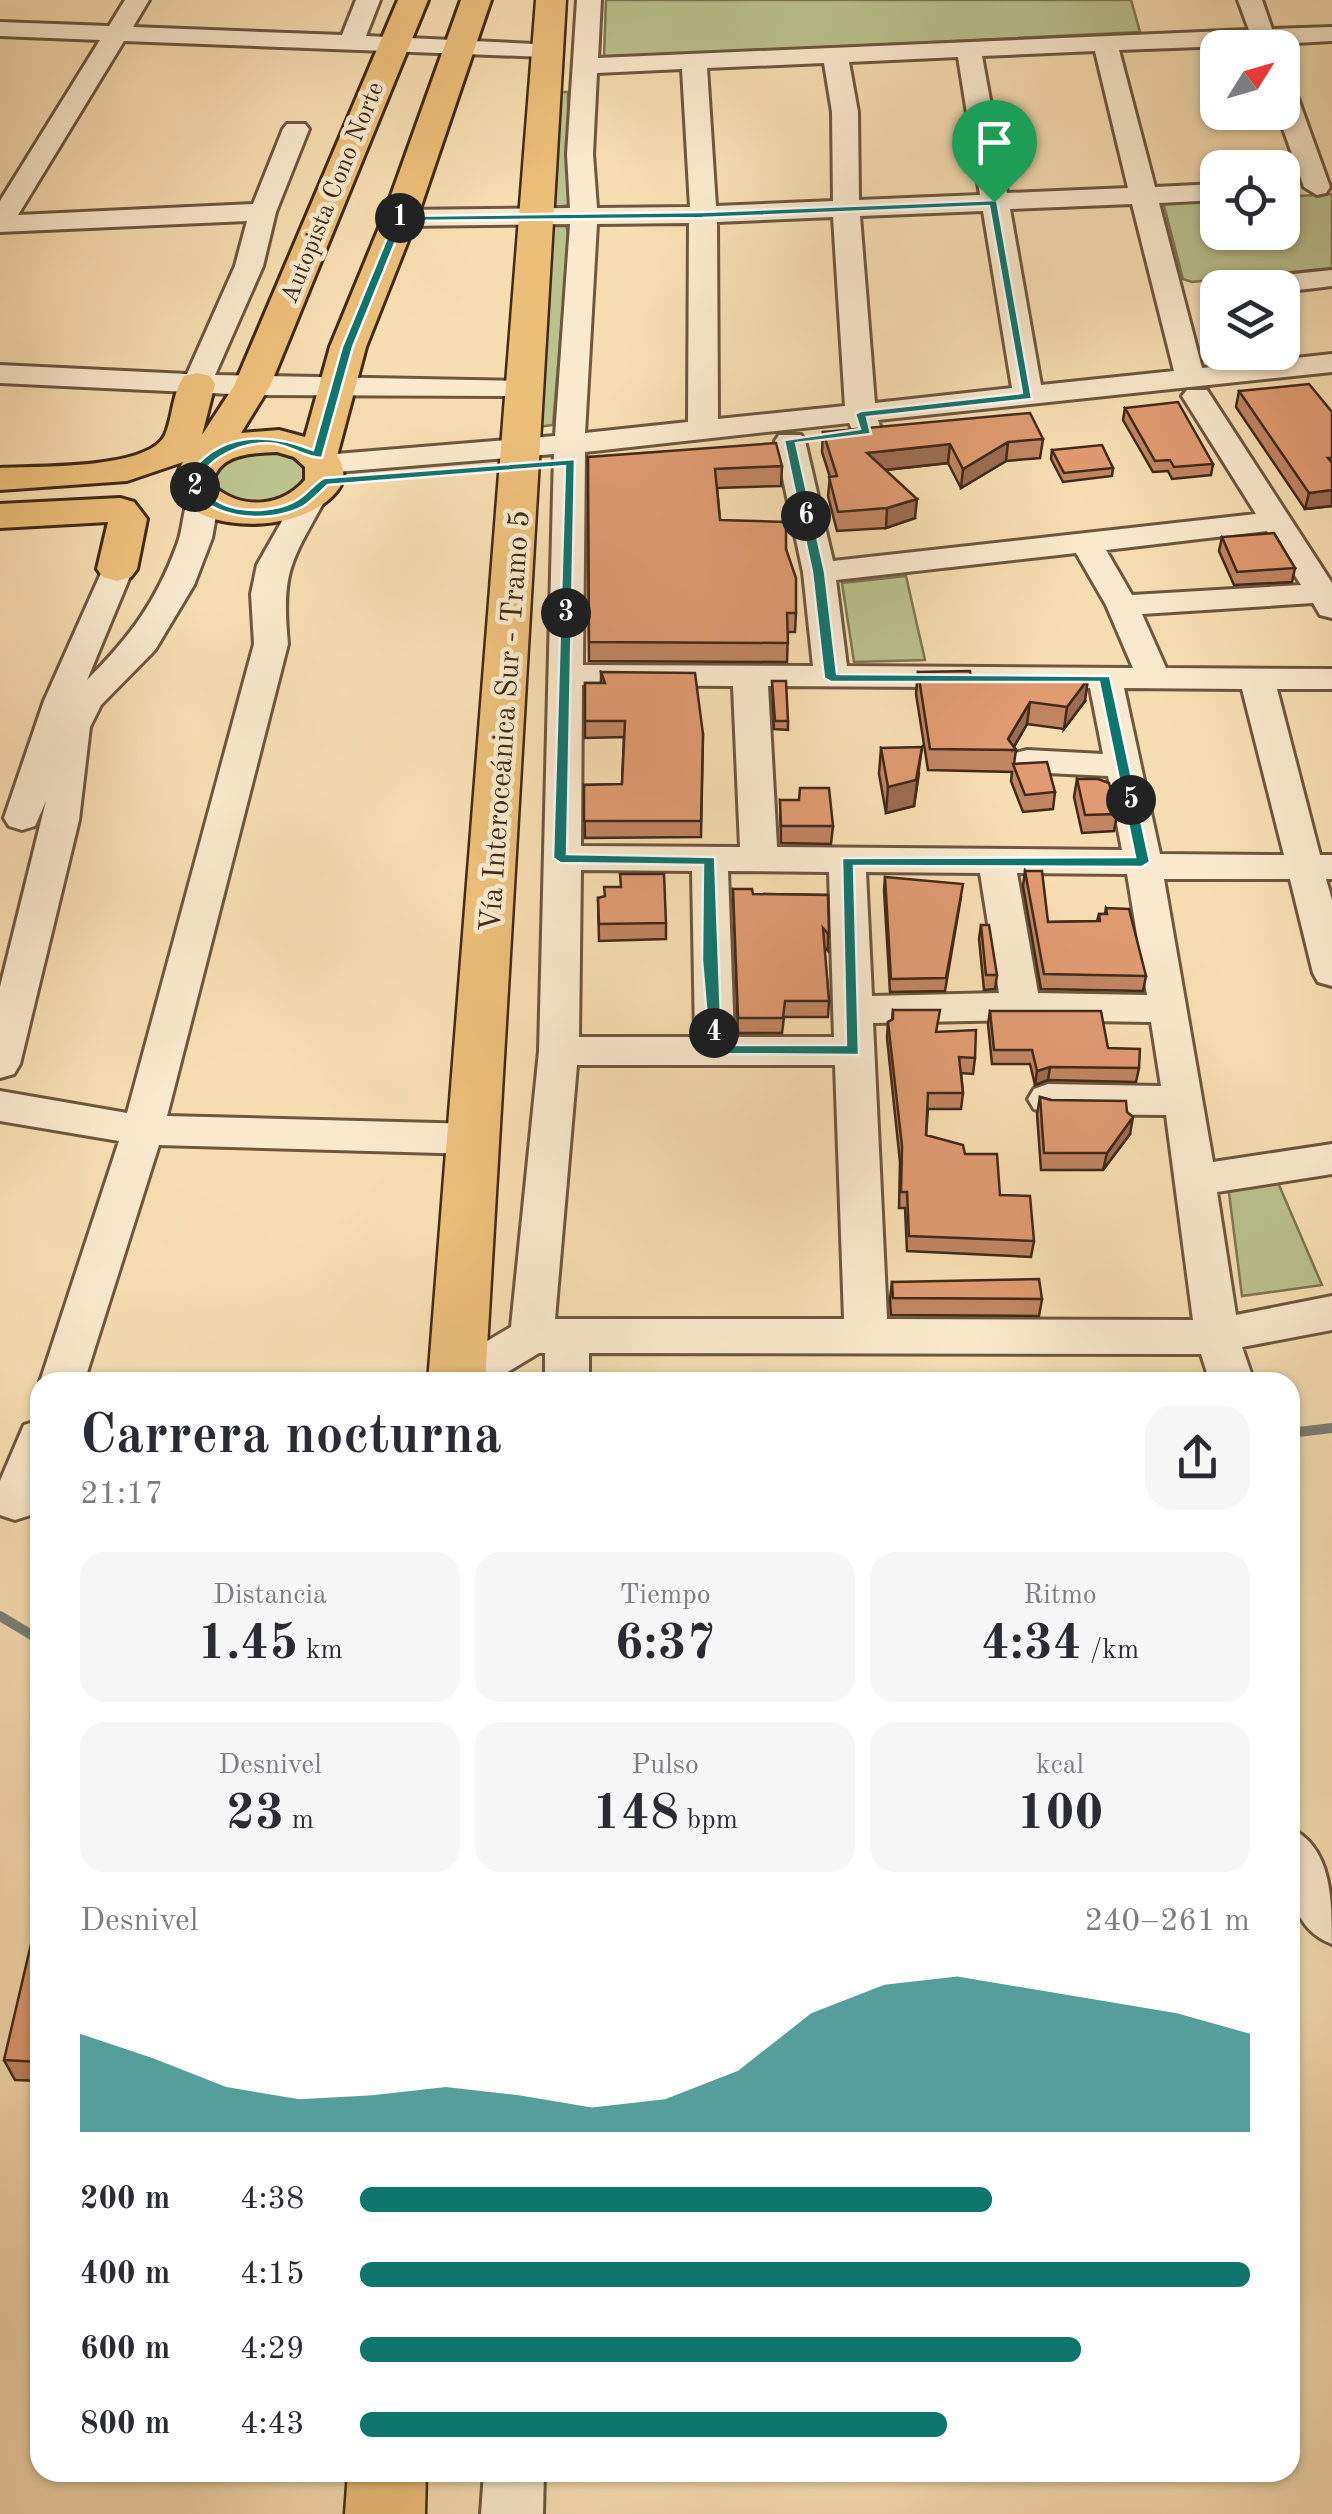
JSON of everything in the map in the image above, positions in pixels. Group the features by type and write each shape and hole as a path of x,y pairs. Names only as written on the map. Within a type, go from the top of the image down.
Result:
{"highway":[{"name":"Vía Interoceánica Sur - Tramo 5","path":"457,1372 539,218 564,67 551,0"},
{"path":"385,2514 387,2482"}],"main road":[{"name":"Autopista Cono Norte","path":"201,480 252,386 413,0"},
{"path":"0,490 162,476 201,480 225,510 254,514 285,509 319,475 335,388 400,218 476,0"},
{"path":"0,479 128,469 162,460 182,440 197,384"},
{"path":"0,506 201,480 230,446 262,440 294,444 319,475"},
{"path":"0,516 120,510 128,519 118,569"}],"street":[{"path":"0,224 120,34 137,0"},
{"path":"351,43 368,0"},
{"path":"563,1372 549,1336 571,453 584,218 580,154 564,67 588,0"},
{"path":"1250,0 1261,30"},
{"path":"0,29 459,48 564,67 1200,43"},
{"path":"1300,38 1332,34"},
{"path":"1105,44 1194,387 1327,600"},
{"path":"969,50 1028,396"},
{"path":"835,55 845,112 846,208 864,423"},
{"path":"694,62 703,170 703,430"},
{"path":"197,384 248,266 263,212 296,129"},
{"path":"1300,130 1325,186 1300,187"},
{"path":"400,218 702,215 1200,193"},
{"path":"0,224 263,212"},
{"path":"1300,281 1332,278"},
{"path":"1171,294 1200,291"},
{"path":"571,453 703,430 864,423 1194,387 1332,363"},
{"path":"0,374 252,386 526,390"},
{"path":"65,1372 142,1130 270,644 267,594 273,565 319,475 523,456 790,440 864,423 1028,396 1332,381"},
{"path":"790,440 818,572 831,678"},
{"path":"0,1064 61,820 73,727 86,700 143,644 178,585 196,538 201,480"},
{"path":"818,572 1276,521"},
{"path":"1086,543 1122,605 1154,678"},
{"path":"61,820 11,817 118,569"},
{"path":"1122,605 1327,600"},
{"path":"565,675 1332,679"},
{"path":"750,676 759,860"},
{"path":"1105,678 1184,1101 1217,1337 1229,1372"},
{"path":"1257,679 1319,867 1332,973"},
{"path":"1027,761 1124,766"},
{"path":"560,858 996,860 1142,862 1162,867 1319,867"},
{"path":"710,860 715,1050"},
{"path":"996,860 1020,1006"},
{"path":"847,861 866,1336"},
{"path":"853,1010 1020,1006 1168,1010"},
{"path":"559,1051 854,1051"},
{"path":"1048,1099 1184,1101"},
{"path":"0,1106 142,1130 475,1139"},
{"path":"1196,1180 1332,1159"},
{"path":"476,1372 549,1336 1217,1337 1263,1324 1332,1313"},
{"path":"15,1501 30,1463"},
{"path":"512,2514 514,2482"}],"green space":[{"path":"606,0 1131,0 1140,32 604,58"},
{"path":"555,92 568,92 569,205 553,208"},
{"path":"1332,194 1332,268 1200,270 1200,281 1183,279 1163,202 1200,201 1200,250 1300,250 1300,196"},
{"path":"552,224 566,225 569,237 553,425 538,427"},
{"path":"255,448 292,454 306,466 306,480 299,490 288,497 258,501 218,495 208,474 212,466"},
{"path":"906,576 925,660 854,662 842,583"},
{"path":"1276,1178 1322,1285 1242,1296 1228,1185"}],"building":[{"path":"1309,384 1332,412 1332,458 1328,458 1332,463 1332,490 1309,493 1239,391"},
{"path":"1178,402 1213,464 1174,467 1170,460 1155,461 1125,408"},
{"path":"1030,413 1043,439 1008,442 963,469 950,444 867,453 917,499 887,508 838,512 829,477 837,476 823,432"},
{"path":"776,443 782,466 715,469 720,520 786,522 786,549 796,578 796,613 787,613 788,643 589,642 588,457"},
{"path":"1102,445 1113,468 1064,473 1052,450"},
{"path":"1274,533 1295,568 1237,572 1222,537"},
{"path":"970,671 971,678 1088,679 1067,707 1030,702 1008,739 1016,750 930,749 918,672"},
{"path":"601,672 695,673 703,734 701,821 584,821 584,785 622,784 625,721 585,721 585,683 605,683"},
{"path":"772,681 786,681 788,721 775,721"},
{"path":"922,747 916,780 888,787 881,748"},
{"path":"1047,762 1055,792 1025,795 1013,764"},
{"path":"1077,779 1109,783 1117,814 1085,815"},
{"path":"800,788 829,788 833,826 781,826 780,800 799,800"},
{"path":"1025,871 1042,871 1048,922 1100,921 1099,914 1107,914 1106,908 1129,909 1146,976 1044,974"},
{"path":"620,874 664,874 666,923 599,924 598,898 605,896 604,887 621,887"},
{"path":"885,877 963,884 946,978 891,979"},
{"path":"733,889 752,889 753,894 828,895 829,935 823,928 829,1001 785,1001 783,1018 738,1018"},
{"path":"981,925 989,925 997,975 986,975"},
{"path":"893,1010 940,1010 936,1032 976,1030 975,1058 959,1057 963,1093 928,1093 926,1135 963,1145 965,1154 997,1154 1000,1195 1030,1196 1034,1241 909,1236 907,1192 901,1192 902,1146 888,1022 893,1019"},
{"path":"990,1011 1101,1011 1108,1048 1140,1049 1139,1068 1050,1067 1037,1071 1032,1050 994,1050"},
{"path":"1040,1097 1126,1101 1127,1112 1133,1117 1107,1153 1044,1153"},
{"path":"1039,1279 1042,1299 893,1298 892,1282"},
{"path":"30,1948 30,2061 4,2060"}],"waterway":[{"path":"1300,1432 1332,1428"},
{"path":"0,1616 30,1634"}],"route":[{"path":"994,202 1028,396 861,414 867,432 790,440 818,572 831,678 1105,678 1142,862 847,861 854,1051 715,1050 710,860 560,858 571,462 324,482 310,498 298,504 254,514 212,505 198,493 194,477 197,468 216,452 246,442 294,444 318,456 348,347 400,218 702,215 994,202"}]}
